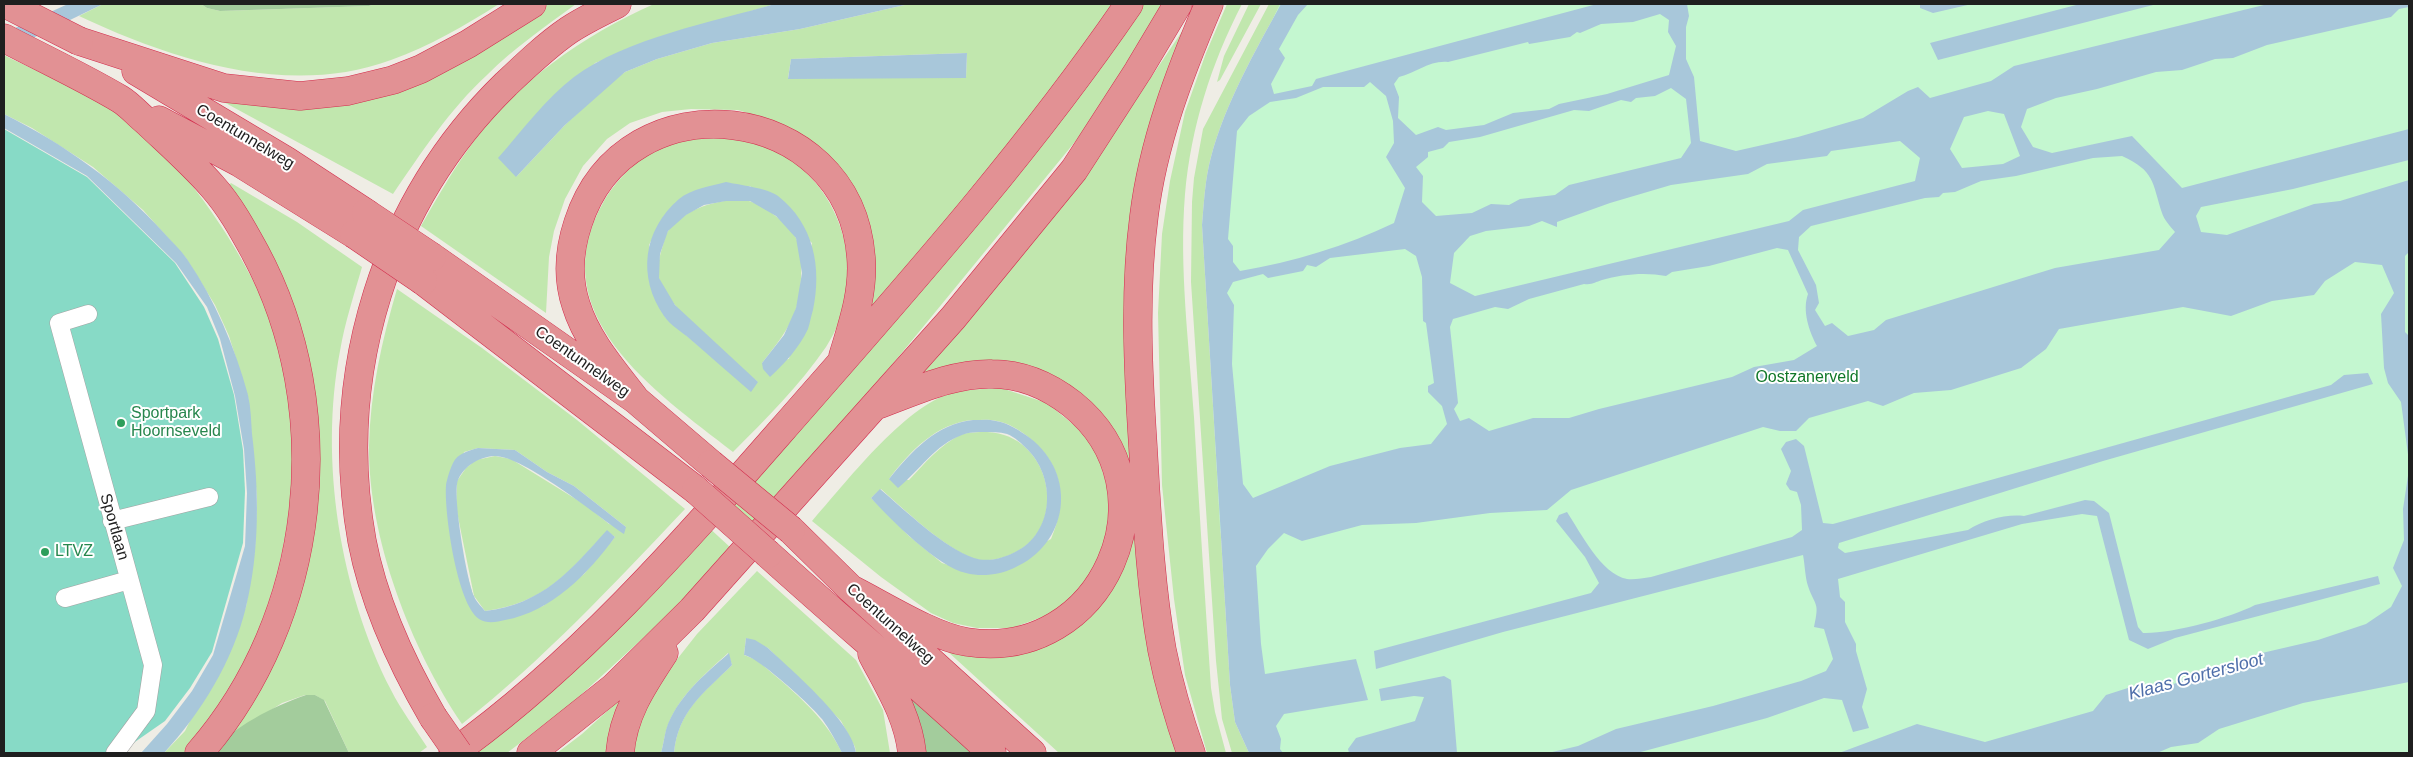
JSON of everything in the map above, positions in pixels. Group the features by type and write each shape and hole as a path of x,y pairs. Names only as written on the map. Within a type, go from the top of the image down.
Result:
{"highway":[{"path":"6,4 80,41 123,58 224,88 300,96 348,91 393,80 421,69 468,44 532,4"},
{"path":"458,753 433,717 409,675 385,622 363,542 355,486 354,447 355,401 364,341 381,278 413,211 439,163 486,104 525,66 569,30 617,4"},
{"path":"454,753 558,669 611,617 750,466 1005,171 1093,57 1129,4"},
{"path":"531,753 614,687 692,610 876,406 952,318 1074,170 1129,86 1178,4"},
{"path":"1191,753 1179,718 1162,651 1154,599 1141,420 1138,310 1144,216 1160,133 1184,62 1209,4"},
{"path":"4,38 122,100 182,154 214,187 247,238 263,267 282,312 295,356 303,401 306,440 306,495 292,576 266,649 221,725 199,753"},
{"name":"Coentunnelweg","path":"123,58 285,160 360,223 428,269 636,400 791,530 851,589 1032,753"},
{"name":"Coentunnelweg","path":"122,100 240,163 360,223"},
{"path":"636,400 600,351 576,307 570,269 573,239 586,202 600,179 616,162 645,140 675,128 691,125 706,123 740,125 772,134 788,142 816,162 845,198 856,228 862,273 859,301 840,364"},
{"name":"Coentunnelweg","path":"428,269 696,490 866,642 925,690 992,753"},
{"path":"851,589 945,637 986,644 1021,639 1054,626 1079,609 1090,598 1113,560 1123,518 1122,488 1119,475 1101,435 1074,406 1038,383 1008,375 975,374 940,382 876,406"},
{"path":"620,753 622,733 632,705 692,610"},
{"path":"866,642 899,705 907,725 912,753"}],"street":[{"name":"Sportlaan","path":"88,314 59,323 112,521 154,665 146,711 116,753"},
{"path":"112,521 210,497"},
{"path":"65,598 129,580"}],"green space":[{"path":"103,4 201,4 207,8 220,11 369,6 374,4 499,4 447,35 391,60 352,71 312,75 272,74 232,69 192,59 153,47 79,16"},
{"path":"201,4 374,4 369,6 220,11 207,8"},
{"path":"550,4 576,4 519,46 473,88 437,132 393,194 209,94 315,104"},
{"path":"654,4 775,4 663,37 595,63 516,177 565,125 606,86 625,72 657,59 712,43 800,29 909,4 1114,4 1037,110 945,223 864,316 867,280 802,137 774,121 738,110 691,109 662,112 630,123 607,139 583,166 565,199 554,231 549,257 546,313 421,226 462,157 507,103 528,82 576,46 628,16","holes":["967,53 966,78 788,78 791,59"]},
{"path":"1141,4 1166,4 1083,132 859,405 750,526 726,505"},
{"path":"1227,4 1242,4 1212,73 1197,120 1188,169 1183,222 1185,306 1211,688 1226,753 1207,753 1185,675 1174,599 1162,485 1158,313 1162,234 1170,181 1185,112 1206,53"},
{"path":"1249,4 1261,4 1220,80 1217,82 1224,56"},
{"path":"1269,4 1281,4 1261,40 1224,117 1207,174 1202,225 1230,685 1235,722 1249,753 1232,753 1222,719 1216,661 1191,282 1192,202 1194,178 1203,129"},
{"name":"Oostzanerveld","path":"1280,4 2409,4 2409,753 1253,753 1220,527 1204,238 1240,88"},
{"path":"1187,24 1150,133 1154,652 1167,725 1177,753 1059,753 946,650 986,656 1021,653 1058,640 1090,618 1113,586 1121,566 1127,540 1132,493 1060,379 1022,364 987,360 952,365 909,380 1088,171"},
{"path":"4,55 75,89 110,109 153,142 174,164 212,213 251,276 268,313 281,350 290,400 293,462 291,494 281,556 264,616 249,652 230,687 187,753 164,753 185,731 246,607 255,548 257,498 248,397 229,336 215,305 186,258 143,210 93,167 32,128 4,114"},
{"name":"Sportpark Hoornseveld","path":"4,129 87,177 175,263 204,307 218,339 234,395 243,450 245,491 243,543 212,652 190,688 165,721 119,753 4,753"},
{"path":"733,138 771,149 783,155 805,172 823,193 836,216 845,242 848,269 846,296 839,322 826,347 794,388 733,452 671,403 641,376 615,346 596,314 586,279 588,242 604,201 616,183 632,167 649,154 669,144 693,139","holes":["750,186 812,243 789,359 762,363 786,331 798,302 801,264 799,245 793,233 769,211 755,203 728,200 704,206 683,216 674,223 665,236 658,271 659,279 666,292 676,306 702,334 758,382 700,347 665,317 649,245 664,216"]},
{"path":"231,183 297,222 362,267 342,340 334,393 332,436 333,480 338,524 347,568 373,651 391,690 427,747 419,753 349,753 325,701 315,695 305,695 282,703 220,743 315,479 241,203 229,185"},
{"path":"397,289 482,348 577,420 685,509 605,593 549,648 462,724 443,694 410,627 396,591 376,517 371,481 370,426 374,386","holes":["478,448 515,450 547,472 574,486 626,527 609,524 587,506 511,459 495,456 476,460 466,468 457,481 456,507 474,596 485,611 506,607 540,593 567,573 607,531 615,537 584,574 543,606 480,619 448,509 464,452"]},
{"path":"1001,388 1047,403 1085,434 1097,453 1111,499 1105,546 1088,580 1056,612 1012,628 977,628 953,623 931,613 881,577 812,521 876,448 915,413 934,401 952,393","holes":["994,420 1024,433 1039,447 1055,470 1060,496 1059,510 1051,539 981,575 942,563 909,536 871,498 881,489 938,538 963,554 975,559 989,560 1003,557 1012,554 1031,542 1042,525 1047,505 1046,484 1039,465 1027,448 1009,437 987,432 960,435 939,449 909,480 889,479 906,458 925,440 948,427 960,422"]},
{"path":"706,525 731,548 664,619 571,704 507,753 476,753 474,750"},
{"path":"757,571 856,660 883,710 890,753 856,753 855,747 841,721 768,648 746,638 744,655 757,660 805,702 826,726 842,753 674,753 676,738 686,714 702,694 732,665 728,653 692,688 677,708 666,731 661,753 632,753 641,705 697,634"},
{"path":"905,689 973,753 918,753"},
{"path":"627,693 612,753 557,753 582,734"},
{"path":"306,695 315,695 324,700 349,753 211,753 231,734 254,718"}],"water":[{"path":"68,4 103,4 4,52 4,33"},
{"path":"775,4 909,4 800,29 712,43 657,59 625,72 565,125 516,177 498,158 553,95 574,77 595,63 644,42 671,33"},
{"path":"1281,4 1308,4 1298,15 1279,49 1285,58 1271,84 1274,94 1312,86 1316,79 1597,4 1687,4 1689,16 1686,27 1686,59 1694,77 1700,141 1736,151 1798,137 1863,118 1918,87 1930,98 1991,81 2014,66 2268,4 2409,4 2409,7 2399,9 2391,17 2267,45 2233,58 2215,59 2182,70 2156,72 2097,89 2056,98 2027,109 2021,127 2033,147 2052,153 2132,136 2182,188 2409,129 2409,160 2293,189 2201,207 2196,216 2201,232 2227,235 2314,204 2340,201 2409,180 2409,252 2405,256 2405,332 2409,336 2409,462 2401,402 2388,383 2384,368 2381,314 2394,293 2382,265 2355,262 2325,281 2314,295 2272,301 2231,316 2183,307 2059,329 2046,349 2021,368 1951,390 1914,393 1883,406 1868,401 1809,418 1796,431 1780,431 1763,427 1571,490 1547,510 1490,513 1416,523 1362,525 1302,541 1284,533 1268,549 1256,566 1265,674 1356,659 1368,700 1284,714 1276,726 1281,739 1280,749 1283,753 1249,753 1235,722 1230,685 1202,225 1207,174 1224,117 1251,59","holes":["1660,14 1669,20 1668,32 1676,46 1669,75 1607,94 1559,104 1549,109 1513,113 1484,125 1446,130 1438,127 1416,135 1398,118 1399,97 1394,84 1399,77 1435,63 1448,62 1528,42 1529,44 1570,37 1577,32 1580,33 1601,24 1633,22","1370,82 1386,96 1393,121 1394,143 1386,157 1405,188 1394,223 1357,239 1319,252 1280,263 1240,271 1233,262 1233,246 1228,239 1237,131 1249,116 1270,102 1296,98 1323,87 1364,87","1671,88 1686,99 1691,143 1681,158 1569,185 1555,195 1520,199 1509,205 1491,204 1472,213 1436,216 1422,202 1423,176 1416,167 1428,157 1428,152 1443,148 1449,142 1480,137 1574,110 1589,111 1621,100 1631,102 1636,98 1655,96","1988,111 2004,114 2020,156 2003,164 1962,168 1950,149 1964,117","1900,141 1920,158 1915,181 1803,210 1789,221 1475,296 1450,283 1454,253 1470,236 1486,231 1529,226 1542,221 1557,227 1557,222 1610,203 1671,185 1748,174 1767,164 1827,156 1831,151","2122,156 2133,161 2147,172 2154,185 2163,216 2175,232 2159,250 2055,268 1886,320 1874,330 1848,336 1832,323 1825,326 1815,310 1819,303 1816,285 1798,250 1799,237 1811,226 1925,198 1939,197 1943,193 1955,192 1981,181 2016,176 2093,158","1777,248 1788,250 1808,294 1806,300 1807,321 1817,346 1794,360 1754,367 1732,377 1569,418 1533,418 1489,431 1469,418 1460,421 1454,409 1458,403 1450,327 1453,319 1495,307 1508,309 1529,299 1610,278 1642,274 1666,276 1672,272 1709,266","1405,249 1416,256 1422,277 1423,321 1426,323 1434,383 1428,386 1428,392 1442,406 1447,424 1431,444 1400,448 1330,466 1253,498 1243,484 1232,364 1234,305 1227,293 1233,282 1263,274 1268,278 1303,271 1307,265 1316,267 1330,258"]},
{"path":"1920,4 1972,4 1933,13 1920,8"},
{"path":"2080,4 2157,4 1938,60 1930,43"},
{"path":"967,53 966,78 788,79 791,59"},
{"path":"4,114 69,151 109,181 146,214 181,252 207,291 223,324 237,359 248,395 257,499 256,542 251,586 240,627 224,666 191,721 164,753 141,753 167,724 192,691 213,655 245,546 247,493 244,449 235,396 220,339 207,307 176,263 87,176 4,128"},
{"path":"726,182 760,189 778,196 800,220 807,233 815,263 816,294 808,329 791,355 770,377 763,369 762,363 784,335 796,308 802,273 796,238 776,216 750,201 726,201 704,205 686,215 668,231 660,254 659,278 675,305 758,382 751,392 664,316 655,301 647,270 651,239 667,211 679,199 689,193"},
{"path":"2368,373 2373,384 2103,461 1839,543 1838,548 1845,553 1968,530 1981,523 2002,517 2024,516 2085,500 2094,501 2109,513 2138,627 2143,633 2169,631 2200,624 2231,615 2255,605 2378,576 2380,584 2175,638 2148,649 2129,640 2097,516 2082,514 2022,524 1838,579 1840,597 1845,602 1845,622 1856,644 1856,651 1867,689 1862,707 1869,728 1853,732 1842,700 1824,698 1767,718 1637,753 1548,753 1578,746 1616,729 1713,706 1801,681 1826,671 1833,659 1824,629 1814,627 1817,608 1807,582 1803,555 1503,632 1376,669 1374,651 1591,593 1599,583 1585,557 1556,521 1559,515 1567,512 1600,561 1618,576 1627,579 1651,577 1792,537 1802,530 1801,505 1797,492 1790,490 1786,484 1791,471 1781,449 1786,442 1796,439 1804,446 1823,523 1833,524 2331,385 2344,375"},
{"path":"973,420 1001,422 1030,438 1045,453 1055,471 1061,489 1061,508 1056,526 1046,543 1032,557 1014,568 990,575 966,573 942,562 915,541 871,498 880,489 938,538 974,558 983,560 998,559 1025,546 1036,535 1043,522 1047,492 1044,477 1038,463 1026,448 1010,435 993,432 965,434 953,439 936,451 898,488 889,479 926,440 948,427"},
{"path":"478,448 515,450 547,472 574,486 626,527 624,534 541,475 507,458 494,456 473,463 464,470 458,480 457,502 461,538 471,587 476,600 485,611 523,601 539,593 567,572 607,530 615,537 581,577 553,600 522,616 495,622 485,622 479,619 471,610 464,596 458,577 447,515 446,485 452,465 460,455"},
{"name":"Klaas Gortersloot","path":"2409,469 2409,682 2303,703 2219,729 2198,743 2171,747 2157,753 1839,753 1917,724 1985,742 2093,711 2106,695 2131,687 2162,688 2262,653 2318,640 2366,624 2391,607 2402,586 2393,568 2404,540 2403,509"},
{"path":"746,638 755,640 768,648 820,697 844,727 852,740 856,753 842,753 825,723 808,704 761,664 744,655"},
{"path":"729,653 732,665 702,694 687,714 676,738 674,753 661,753 666,730 684,697"},
{"path":"1444,676 1451,680 1457,753 1349,753 1348,749 1356,738 1415,721 1424,697 1414,696 1381,701 1379,689"}],"railway":[{"path":"4,10 17,4"}],"place":[{"name":"Sportpark Hoornseveld","path":"121,423"},
{"name":"LTVZ","path":"45,552"}]}
